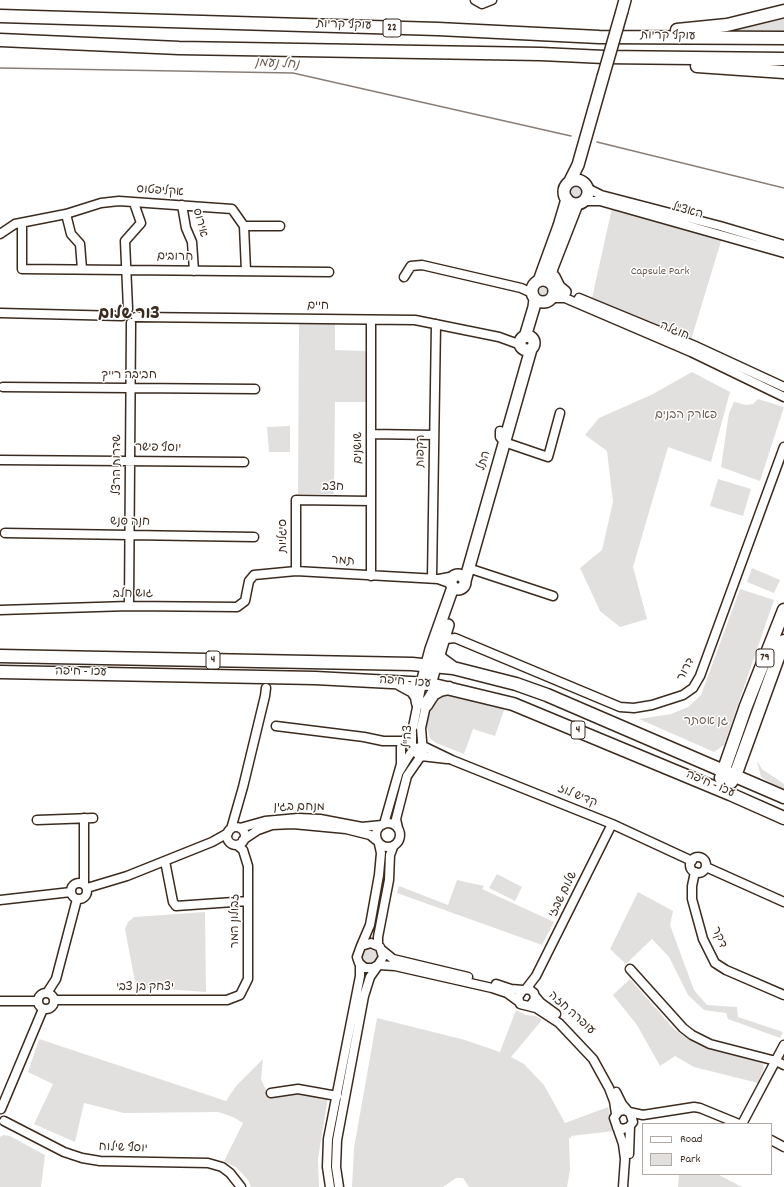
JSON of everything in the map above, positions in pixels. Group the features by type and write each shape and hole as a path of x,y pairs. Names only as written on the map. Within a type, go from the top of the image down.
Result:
{"highway":[{"path":"574,36 710,28 748,21 784,11"},
{"name":"עוקף קריות","path":"0,16 430,29 574,36 784,38"},
{"name":"עוקף קריות","path":"0,40 179,48 541,54 604,57 784,59"},
{"path":"604,57 784,72"},
{"name":"79","path":"722,790 722,771 784,610"},
{"name":"79","path":"722,790 735,776 784,641"},
{"name":"עכו - חיפה","path":"0,656 435,657 453,668 531,689 784,798"},
{"name":"עכו - חיפה","path":"0,672 426,683 513,704 722,790 784,818"},
{"path":"387,681 410,688 422,704 436,692 451,688"},
{"path":"745,745 745,766 756,786"},
{"path":"700,761 721,761 729,753"}],"main road":[{"path":"588,131 584,154 585,185 587,195 576,201 564,188 570,181 578,165 625,0"},
{"path":"570,181 576,180 585,185"},
{"name":"התל","path":"435,657 448,624 457,582 468,568 504,442 534,307 552,268 576,201"},
{"name":"התל","path":"542,291 561,220 576,201"},
{"path":"552,268 555,282 565,292"},
{"name":"התל","path":"435,657 526,342"},
{"name":"צה\"ל","path":"426,683 435,657"}],"street":[{"path":"475,0 482,4 492,0"},
{"name":"האצ\"ל","path":"585,185 601,194 784,245"},
{"name":"אקליפטוס","path":"0,234 9,227 22,223 66,214 101,203 119,201 232,209 244,226"},
{"name":"האצ\"ל","path":"576,201 600,201 784,253"},
{"path":"128,309 125,241 141,223 134,202"},
{"name":"אירוס","path":"182,205 186,228 192,242 194,271"},
{"path":"66,214 71,234 80,244 82,270"},
{"name":"חרובים","path":"22,223 22,269 329,272"},
{"path":"246,271 244,226 280,226"},
{"path":"404,277 411,266 422,265 521,288 542,291"},
{"name":"חוגלה","path":"542,291 565,292 693,345 784,387"},
{"name":"חוגלה","path":"542,291 565,298 691,352 784,397"},
{"path":"122,316 124,311 128,309"},
{"path":"122,316 124,321 133,320 133,310 128,309"},
{"path":"0,313 122,316"},
{"name":"חיים","path":"133,320 415,320 526,342"},
{"name":"שדרות הרצל","path":"129,606 130,388 133,320"},
{"name":"שושנים","path":"371,320 371,576"},
{"name":"רקפות","path":"435,578 434,435 436,324"},
{"name":"חביבה רייך","path":"3,387 255,389"},
{"path":"500,431 500,437 504,442 548,457 560,413"},
{"path":"371,434 434,435"},
{"name":"דרור","path":"455,638 620,707 634,708 652,705 683,695 693,688 700,676 784,447"},
{"name":"יוסף פישר","path":"0,460 244,462"},
{"name":"חצב","path":"296,500 370,500"},
{"name":"סיגליות","path":"296,500 296,571"},
{"name":"חנה סנש","path":"5,533 254,536"},
{"path":"468,568 553,596"},
{"name":"תמר","path":"249,581 254,575 296,571 371,576 435,578 457,582"},
{"name":"גוש חלב","path":"0,610 129,606 237,606 244,601 249,581"},
{"path":"435,657 448,638 455,638 448,624"},
{"name":"צה\"ל","path":"398,828 396,819 407,776 421,756 422,704 426,683"},
{"path":"234,830 244,833 237,843 228,839 234,830 237,811 266,688"},
{"name":"צה\"ל","path":"383,824 399,772 402,744 414,723 422,704"},
{"path":"413,750 411,736 414,723"},
{"path":"276,726 364,736 383,740 405,741"},
{"path":"383,740 401,752"},
{"path":"399,772 404,760 413,750 422,746"},
{"name":"קדיש לוז","path":"422,746 452,760 612,824 692,862"},
{"name":"קדיש לוז","path":"413,750 421,756 452,760"},
{"path":"77,899 84,897 87,892 84,818"},
{"path":"37,820 93,818"},
{"name":"מנחם בגין","path":"86,886 127,876 212,842 234,830 264,821 298,818 320,819 362,827 383,824"},
{"path":"326,1187 328,1139 360,976 360,964 357,955 370,925 380,875 381,853 377,830 383,824 390,823 398,828 400,839 393,847 390,855 389,880 378,937 382,959 370,977 364,996 337,1140 336,1167 339,1187"},
{"name":"מנחם בגין","path":"212,842 237,843 258,830 272,825 294,824 346,829 370,835 378,842"},
{"name":"שלום שבזי","path":"524,989 536,976 612,824"},
{"path":"378,842 387,848 393,847"},
{"name":"זבולון המר","path":"236,997 244,989 248,979 248,866 243,850 237,843"},
{"path":"706,867 702,872 695,872 691,866 695,858 700,857 704,860 706,867 784,902"},
{"path":"165,861 173,902 176,906 248,901"},
{"name":"דקר","path":"695,872 692,886 692,899 703,938 716,962 726,970 784,995"},
{"path":"71,892 75,883 86,886"},
{"path":"71,892 77,899"},
{"path":"0,900 71,892"},
{"path":"47,993 56,979 77,899"},
{"path":"360,964 369,969 378,966 395,966 492,988 506,993 518,1001 522,1006 530,1006 534,1002 534,994 524,989 511,989 398,960 389,957 380,948 371,943 361,946"},
{"path":"630,969 683,1028 692,1035 710,1044 776,1061 784,1065"},
{"name":"שלום שבזי","path":"534,994 536,976"},
{"path":"518,1001 518,994 524,989"},
{"path":"47,993 52,995 54,1000 50,1008 44,1009 39,1006 37,1001 41,994 47,993"},
{"name":"עופרה חזה","path":"534,994 540,1003 573,1028 592,1049 604,1067 622,1104 628,1112"},
{"name":"יצחק בן צבי","path":"54,1000 216,1000 236,997"},
{"path":"0,1001 37,1001"},
{"name":"עופרה חזה","path":"530,1006 542,1011 560,1023 580,1043 593,1059 609,1088 614,1101 616,1114"},
{"path":"2,1123 5,1114 1,1108 44,1009"},
{"path":"743,1123 784,1045"},
{"path":"271,1093 298,1089 337,1096"},
{"path":"623,1187 624,1154 622,1140 614,1121 616,1114 622,1110 638,1115 686,1107 700,1108 736,1123"},
{"path":"628,1112 633,1118 631,1125 628,1187"},
{"path":"617,1127 623,1129 651,1114"},
{"name":"יוסף שילוח","path":"2,1123 64,1152 82,1158 100,1161 208,1163 222,1167 230,1173 241,1187"},
{"path":"772,1141 784,1147"},
{"path":"327,1167 330,1187"}],"green space":[{"path":"784,19 784,33 696,33 732,29"},
{"path":"576,182 582,185 585,191 582,197 576,200 570,197 567,191 570,185"},
{"name":"Capsule Park","path":"612,208 722,238 691,340 592,298"},
{"path":"540,284 546,284 550,288 550,294 546,298 540,298 536,294 536,288"},
{"path":"299,323 335,324 335,350 367,351 367,402 335,402 334,494 298,494"},
{"name":"פארק הבנים","path":"692,372 730,392 711,462 668,447 633,567 647,619 620,627 600,611 580,568 602,550 613,502 607,451 585,435 599,418 651,395"},
{"path":"758,399 784,407 760,481 721,467 729,413 734,402 746,405 753,404"},
{"path":"290,426 290,452 269,452 267,427"},
{"path":"718,479 751,489 743,516 710,506"},
{"path":"752,568 780,580 774,593 747,582"},
{"name":"גן אסתר","path":"740,589 774,600 724,745 714,752 639,719 671,714 688,707 701,695"},
{"path":"448,693 505,707 495,736 473,729 464,754 436,743 430,738 427,721 436,699"},
{"path":"757,761 762,769 784,784 784,791 761,777"},
{"path":"497,874 522,887 515,901 489,888"},
{"path":"457,880 484,886 482,889 554,922 542,945 397,893 399,886 448,905"},
{"path":"638,892 673,911 670,925 694,990 707,1005 737,1007 738,1017 783,1032 780,1038 728,1019 726,1013 704,1010 688,995 669,957 652,939 626,964 610,949"},
{"path":"205,912 206,992 136,987 125,929 128,922 134,917"},
{"path":"370,947 376,950 379,956 376,962 370,965 364,962 361,956 364,950"},
{"path":"630,979 673,1028 681,1034 704,1047 762,1063 764,1068 758,1083 694,1067 675,1056 660,1066 637,1025 613,995"},
{"path":"516,1010 526,1015 536,1016 542,1020 511,1057 524,1064 544,1085 565,1123 608,1107 614,1131 571,1136 571,1138 569,1138 570,1170 567,1187 469,1187 463,1178 456,1178 443,1187 352,1187 354,1148 377,1018 465,1040 500,1052"},
{"path":"39,1039 226,1101 236,1086 263,1059 261,1079 268,1094 293,1091 328,1097 318,1159 319,1187 251,1187 248,1180 237,1168 224,1161 243,1123 233,1117 218,1112 124,1113 84,1103 75,1142 34,1124 53,1084 28,1072"},
{"path":"3,1135 10,1136 45,1155 41,1187 0,1187 0,1137"},
{"path":"679,1175 719,1175 742,1187 678,1187"}],"waterway":[{"name":"נחל נעמן","path":"0,68 293,73 571,136"},
{"path":"597,142 784,188"}],"district":[{"name":"צור שלום","path":"129,316"}]}
